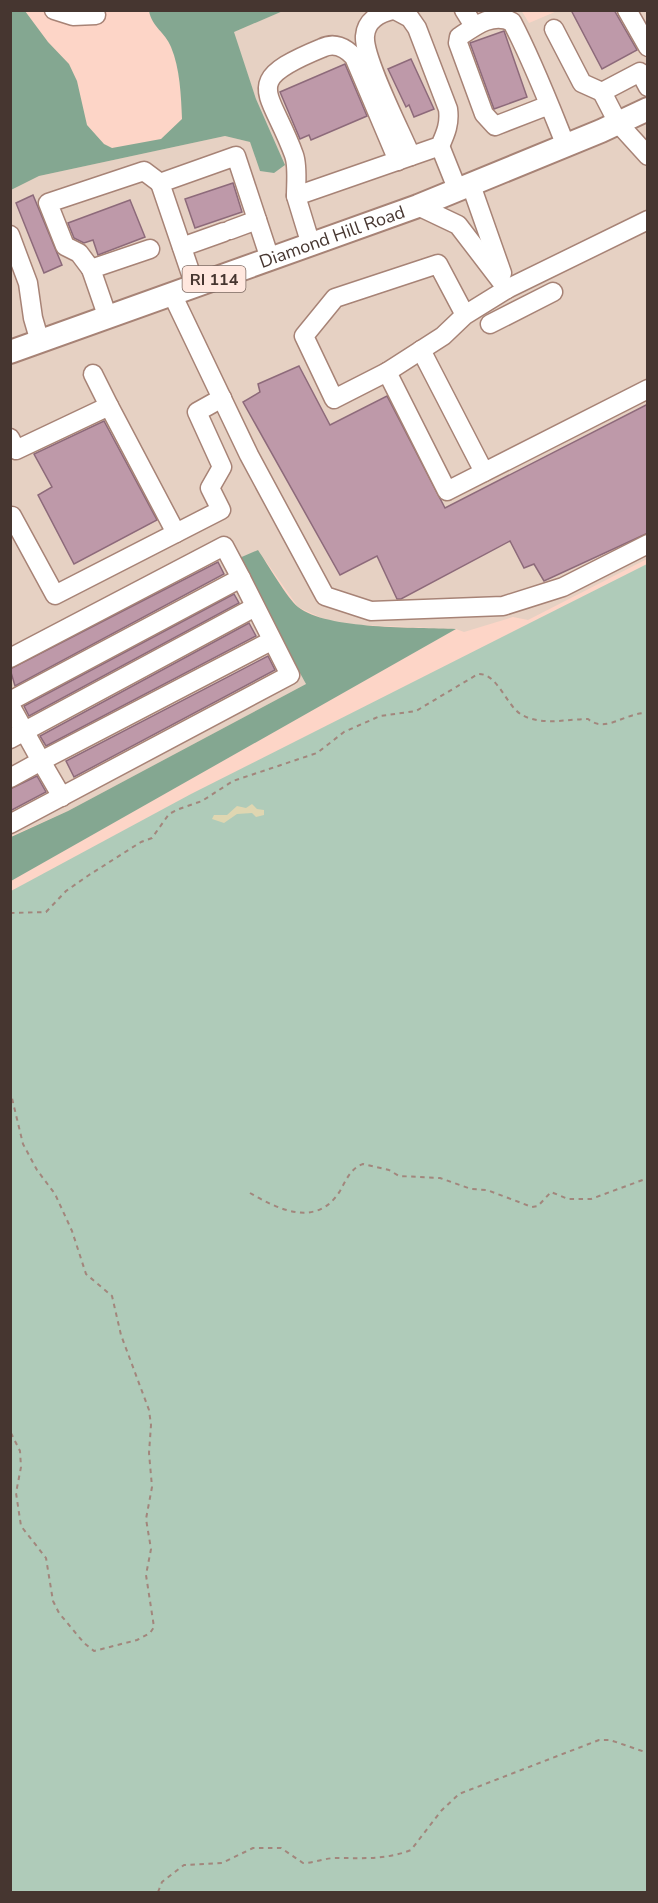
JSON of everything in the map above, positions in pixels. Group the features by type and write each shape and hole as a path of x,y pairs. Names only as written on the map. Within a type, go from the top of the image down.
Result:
{"main road":[{"name":"Diamond Hill Road","path":"10,352 418,206 566,146 648,109"}],"lane":[{"path":"54,10 73,16 96,15"},
{"path":"296,196 405,159 440,146 450,122 448,109 417,28 411,18 394,10 376,17 368,25 365,46 405,159"},
{"path":"464,10 474,26"},
{"path":"627,10 648,47"},
{"path":"549,105 495,126 484,114 458,44 459,37 474,26 490,19 505,18 512,22 549,105 566,146"},
{"path":"554,29 582,83 602,92 618,123 648,156"},
{"path":"311,245 296,196 295,157 268,99 269,80 283,65 325,46 341,46 354,57 405,159"},
{"path":"602,92 644,79"},
{"path":"440,146 464,188 507,289"},
{"path":"160,183 236,156 270,259"},
{"path":"108,318 91,269 79,253 65,246 48,203 144,171 160,183 195,285"},
{"path":"418,206 458,225 507,289"},
{"path":"182,247 257,220"},
{"path":"465,315 438,264 335,298 304,336 334,399 387,372 443,336 465,315 507,289 648,220"},
{"path":"10,236 28,283 33,318 40,342"},
{"path":"91,269 150,249"},
{"path":"490,324 553,292"},
{"path":"172,294 222,398 325,596 371,611 503,606 545,595 648,544"},
{"path":"421,350 484,472"},
{"path":"387,372 447,491 648,388"},
{"path":"93,374 176,533"},
{"path":"12,516 55,595 221,510 210,488 222,467 197,412 222,398"},
{"path":"10,438 16,450 109,406"},
{"path":"10,658 224,546 290,675 10,824"},
{"path":"62,797 41,761 17,735 10,703 241,578"},
{"path":"17,735 255,607"},
{"path":"10,778 271,641"}],"path":[{"path":"10,913 46,912 66,891 141,842 152,838 169,814 178,809 202,801 233,781 317,753 344,732 380,716 416,711 478,674 489,677 519,712 531,718 555,721 588,719 602,726 629,714 648,712"},
{"path":"10,1090 23,1144 37,1170 55,1194 72,1231 86,1274 112,1296 121,1335 149,1410 152,1425 149,1453 152,1487 146,1519 151,1549 147,1584 155,1620 150,1633 137,1640 94,1651 84,1643 59,1613 53,1601 46,1558 21,1526 16,1492 21,1467 20,1451 10,1431"},
{"path":"250,1193 276,1208 305,1214 331,1202 352,1170 363,1164 389,1170 399,1176 440,1178 471,1189 487,1190 532,1207 538,1206 551,1192 577,1200 611,1193 648,1178"},
{"path":"158,1893 162,1882 184,1865 222,1863 263,1846 280,1848 303,1863 334,1858 358,1860 405,1853 411,1851 441,1811 471,1788 599,1740 610,1740 648,1753"}],"shaded area":[{"path":"521,10 529,23 557,11 647,11 647,559 528,620 513,617 464,632 456,629 338,624 326,620 298,607 258,550 238,559 306,684 68,811 11,836 11,190 39,176 225,136 250,142 260,171 256,99 233,32 283,11"}],"green space":[{"path":"10,11 25,11 48,42 69,64 77,81 87,125 104,144 112,148 161,139 182,119 180,82 174,55 149,11 283,11 234,32 256,99 285,165 274,173 260,171 250,142 225,136 39,176 11,190"},
{"path":"258,550 293,603 311,614 350,624 456,629 11,881 11,837 68,811 306,684 237,559"},
{"path":"647,564 647,1892 11,1892 11,891 191,794"}],"sand":[{"path":"252,804 257,809 264,810 264,815 256,817 252,813 237,814 224,823 212,819 214,815 227,815 237,806 246,808"}],"building":[{"path":"571,10 614,10 637,50 602,69"},
{"path":"504,31 527,97 494,109 470,43"},
{"path":"411,59 434,109 414,117 409,105 406,107 388,69"},
{"path":"345,64 367,116 311,140 309,135 300,139 280,92"},
{"path":"233,183 242,212 195,228 185,199"},
{"path":"33,195 62,265 44,273 16,203"},
{"path":"130,200 145,237 98,255 93,240 84,243 74,238 68,223"},
{"path":"299,366 330,425 387,396 445,508 648,404 648,533 544,581 534,564 524,568 510,541 401,599 397,599 377,556 340,575 243,402 260,392 258,384"},
{"path":"104,421 157,520 74,564 38,495 52,487 34,454"},
{"path":"218,562 224,574 15,686 10,669"},
{"path":"234,594 239,603 29,716 24,706"},
{"path":"249,623 256,636 46,746 40,736"},
{"path":"268,656 275,670 74,777 66,761"},
{"path":"37,776 46,792 10,811 10,789"}]}
